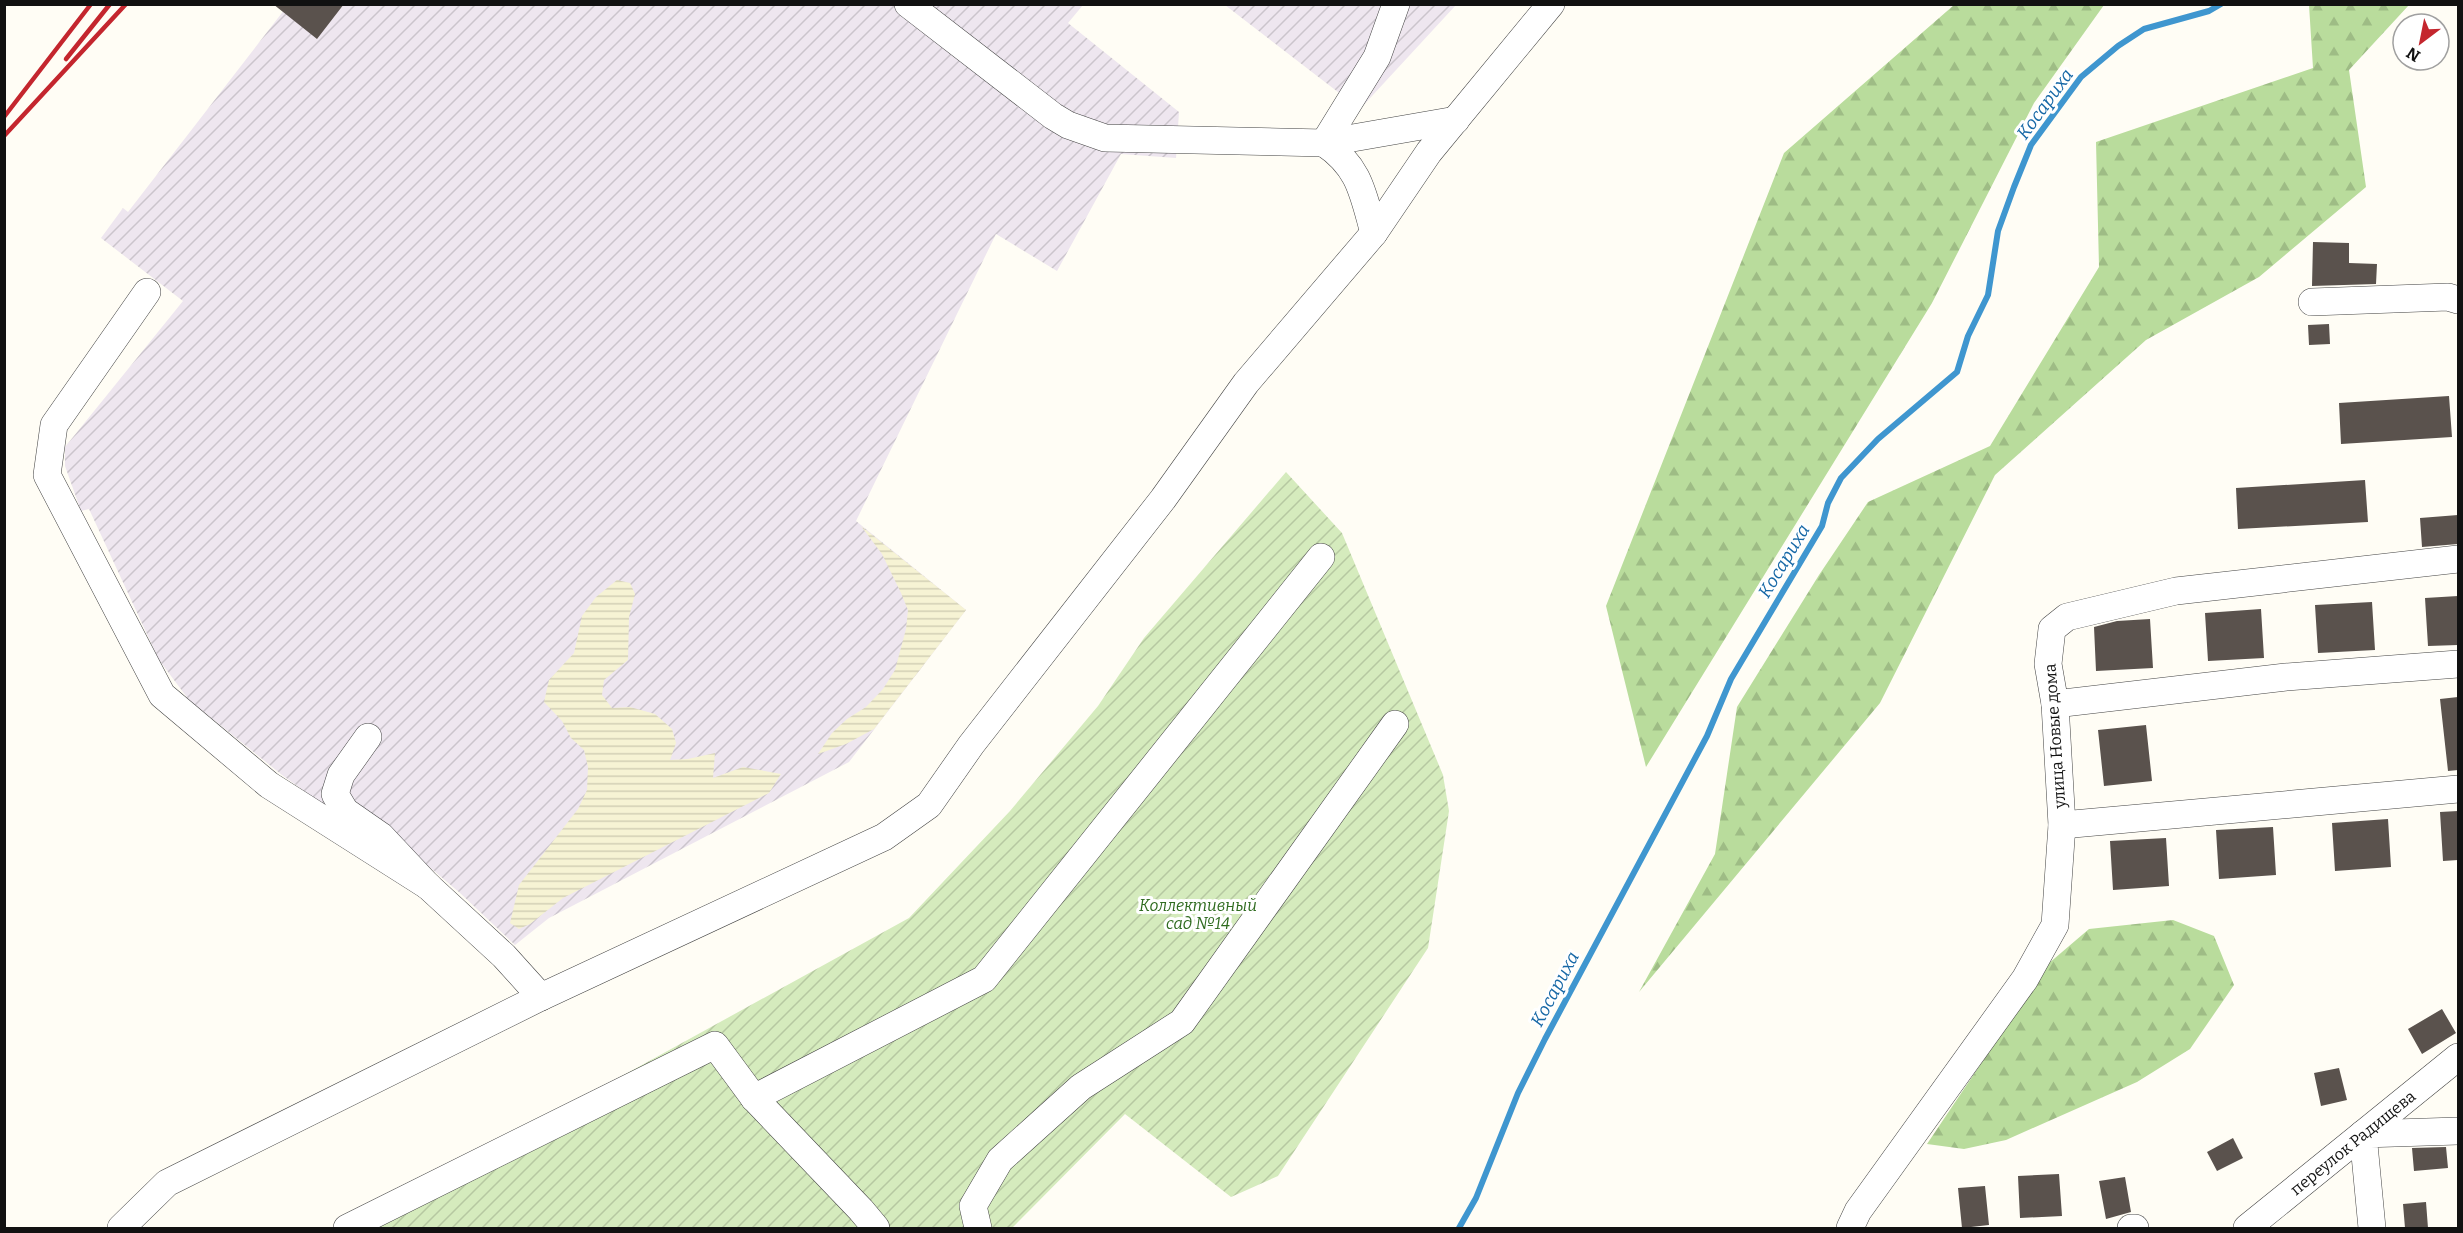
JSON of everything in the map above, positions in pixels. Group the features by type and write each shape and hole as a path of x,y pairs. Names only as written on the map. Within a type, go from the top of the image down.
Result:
{"street":[{"path":"1324,143 1377,57 1396,4"},
{"path":"121,1228 167,1183 542,998 885,837 929,805 971,745 1163,499 1246,383 1374,233 1429,152 1551,4"},
{"path":"919,8 1036,104 1068,125 1105,138 1324,143 1456,120"},
{"path":"1324,143 1342,155 1353,171 1361,188 1374,233"},
{"path":"147,292 54,425 46,475 162,695 269,786 428,886"},
{"path":"2312,302 2448,297 2458,300"},
{"path":"754,1098 984,978 1321,557"},
{"name":"улица Новые дома","path":"2458,559 2176,591 2067,617 2052,629 2048,664 2055,704 2062,825 2458,789"},
{"path":"2055,704 2286,677 2458,664"},
{"path":"978,1228 973,1206 1000,1160 1081,1087 1182,1022 1395,724"},
{"path":"368,737 341,775 335,794 345,811 381,836 428,886 498,949 542,998"},
{"path":"1850,1228 1858,1211 2025,979 2055,925 2062,825"},
{"path":"347,1228 715,1045 754,1098 876,1228"},
{"name":"переулок Радищева","path":"2247,1228 2458,1057"},
{"path":"2372,1228 2363,1134 2458,1131"},
{"path":"2131,1228 2136,1228"}],"shaded area":[{"path":"288,5 1083,5 1068,23 1179,112 1176,158 1121,154 1057,271 996,234 856,521 966,610 849,762 549,918 515,945 460,893 387,831 375,842 282,775 189,700 159,660 89,509 81,511 65,466 65,447 183,301 101,238 123,208 128,212"},
{"path":"1225,5 1456,5 1360,109"},
{"path":"861,526 966,610 874,729 846,744 818,754 832,733 847,719 866,707 883,689 895,670 906,629 908,610 901,593 882,554"},
{"path":"617,580 630,583 635,594 629,617 628,660 604,680 602,695 612,708 630,707 655,714 672,729 676,743 670,760 715,753 713,778 743,767 781,774 769,793 563,898 530,924 519,929 510,923 519,885 578,809 587,790 588,767 584,750 571,738 562,721 544,702 549,680 574,653 582,616 596,597"}],"green space":[{"path":"1954,5 2104,5 2034,103 1932,303 1646,767 1606,606 1784,153"},
{"path":"2309,5 2409,5 2403,12 2391,12 2391,24 2349,70 2366,187 2259,277 2146,340 1995,475 1880,703 1639,992 1715,854 1737,707 1819,575 1868,502 1990,446 2099,267 2096,142 2313,68"},
{"name":"Коллективный сад №14","path":"1286,472 1342,533 1443,775 1449,811 1428,948 1278,1176 1231,1197 1125,1114 1012,1228 346,1228 909,918 1010,811 1098,706 1144,638"},
{"path":"2173,920 2214,936 2234,985 2190,1049 2137,1082 2006,1140 1964,1149 1927,1144 2048,964 2089,929"}],"building":[{"path":"273,4 344,4 317,39"},
{"path":"2313,242 2349,243 2349,263 2377,264 2376,284 2312,286"},
{"path":"2329,324 2330,344 2309,345 2308,325"},
{"path":"2449,396 2452,437 2341,444 2339,403"},
{"path":"2365,480 2368,522 2238,529 2236,488"},
{"path":"2458,515 2458,544 2422,547 2420,518"},
{"path":"2458,596 2458,645 2428,646 2425,598"},
{"path":"2372,602 2375,650 2318,653 2315,605"},
{"path":"2261,609 2264,658 2208,661 2205,613"},
{"path":"2150,619 2153,668 2096,671 2094,627 2117,621"},
{"path":"2458,697 2458,770 2448,771 2440,699"},
{"path":"2146,725 2152,781 2104,786 2098,730"},
{"path":"2458,811 2458,860 2443,861 2440,812"},
{"path":"2388,819 2391,867 2335,871 2332,823"},
{"path":"2273,827 2276,875 2219,879 2216,830"},
{"path":"2166,838 2169,886 2113,890 2110,841"},
{"path":"2442,1009 2456,1033 2422,1054 2408,1029"},
{"path":"2339,1068 2347,1100 2321,1106 2314,1073"},
{"path":"2233,1138 2243,1158 2217,1171 2207,1152"},
{"path":"2446,1147 2448,1168 2414,1171 2412,1148"},
{"path":"2059,1174 2062,1216 2020,1218 2018,1176"},
{"path":"2125,1177 2131,1212 2106,1219 2099,1181"},
{"path":"1985,1186 1989,1225 1962,1228 1958,1188"},
{"path":"2426,1202 2428,1228 2405,1228 2403,1204"}],"waterway":[{"name":"Косариха","path":"1459,1228 1476,1198 1518,1093 1545,1039 1707,736 1731,679 1822,526 1828,503 1841,478 1878,439 1957,372 1968,336 1988,295 1998,231 2031,145 2081,77 2118,46 2144,29 2209,11 2221,4"}],"railway":[{"path":"4,117 91,4"},
{"path":"66,59 110,4"},
{"path":"4,136 126,4"}]}
